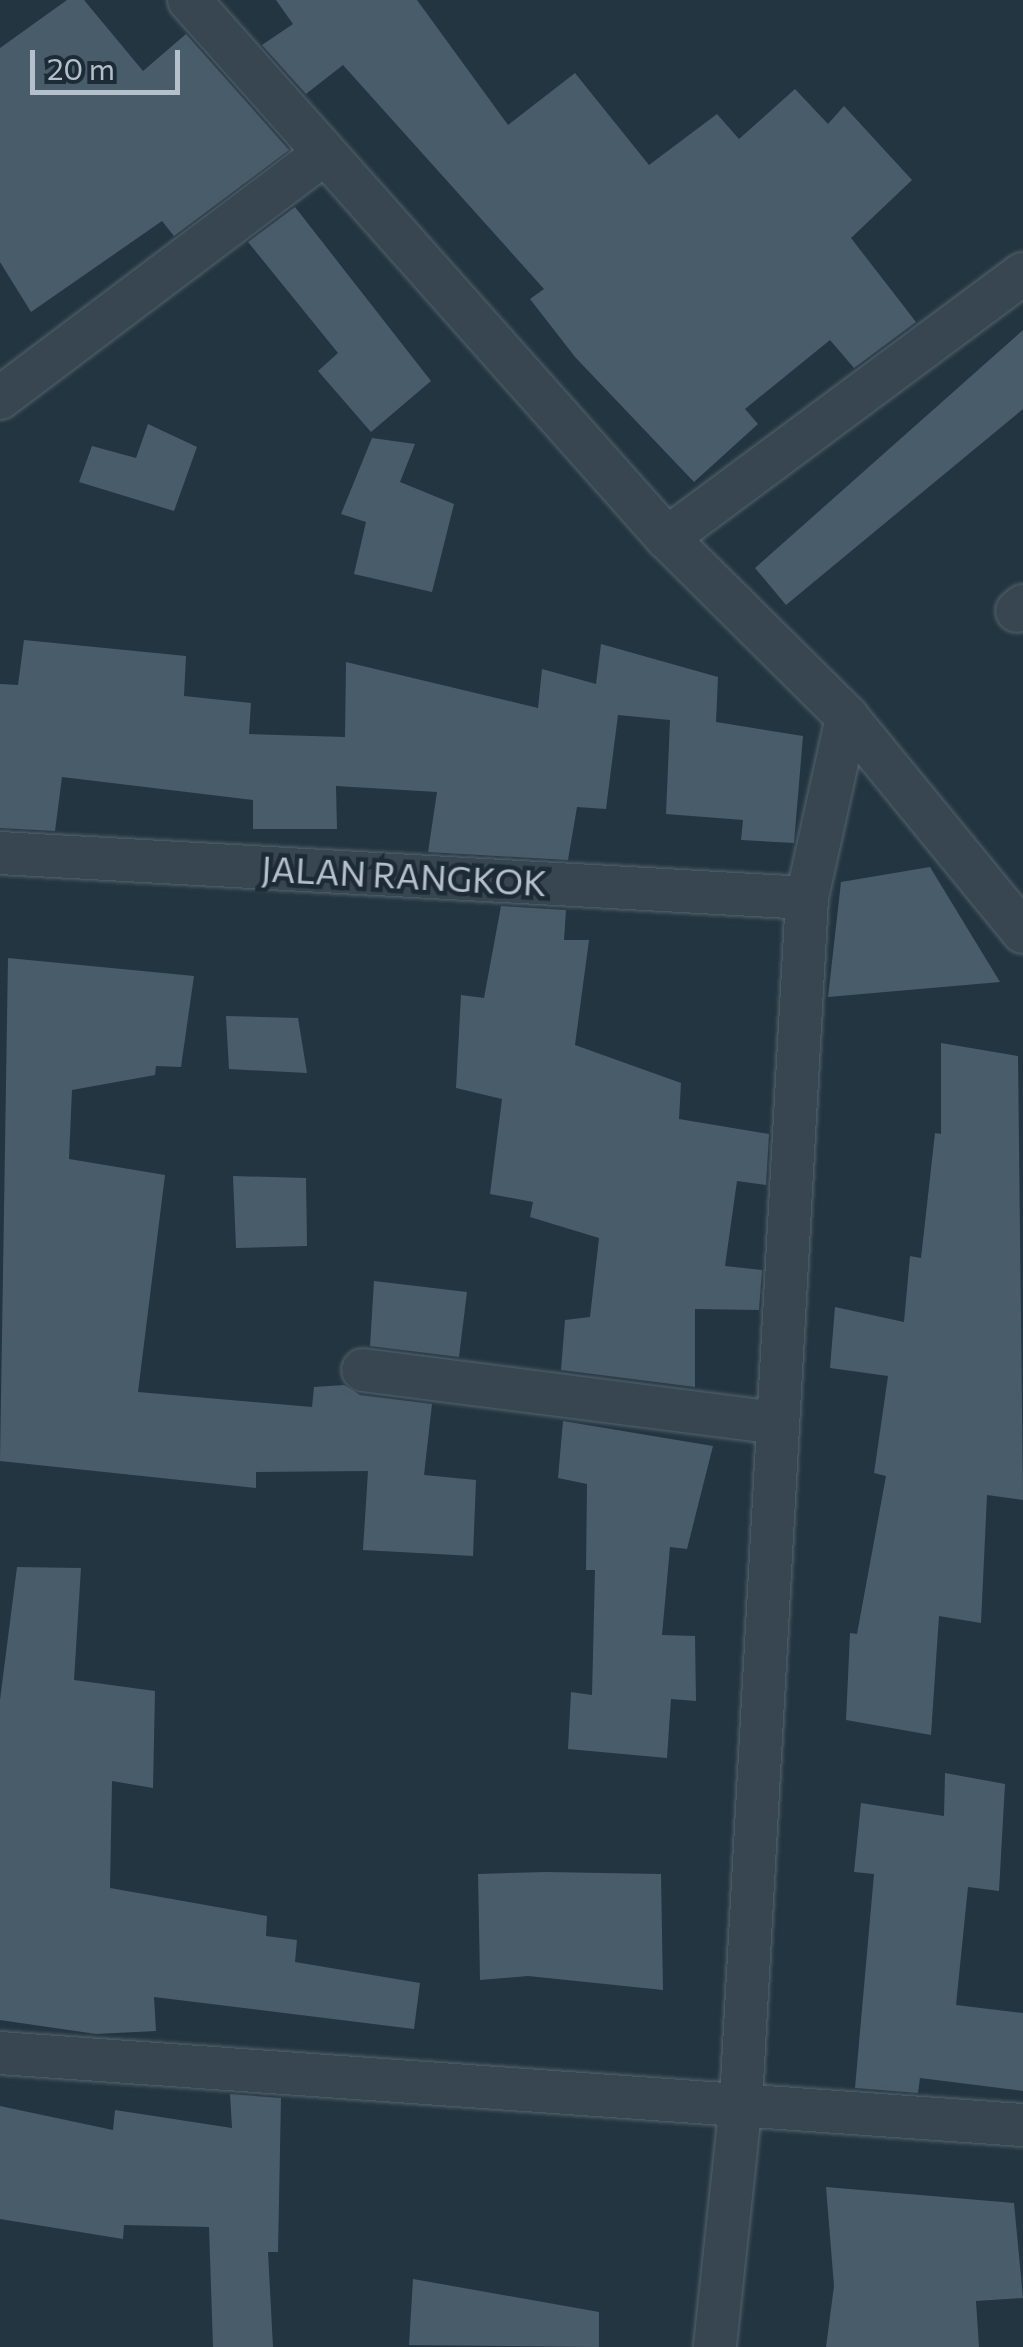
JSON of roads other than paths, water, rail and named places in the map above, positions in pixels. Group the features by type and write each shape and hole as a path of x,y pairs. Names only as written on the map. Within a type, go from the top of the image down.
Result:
{"street":[{"path":"189,0 667,538 847,717 1023,931"},
{"path":"0,398 324,155"},
{"path":"667,538 1023,274"},
{"path":"715,2347 741,2102 807,898 847,717"},
{"name":"JALAN RANGKOK","path":"0,852 807,898"},
{"path":"363,1370 776,1423"},
{"path":"0,2053 741,2102 1023,2125"}]}
